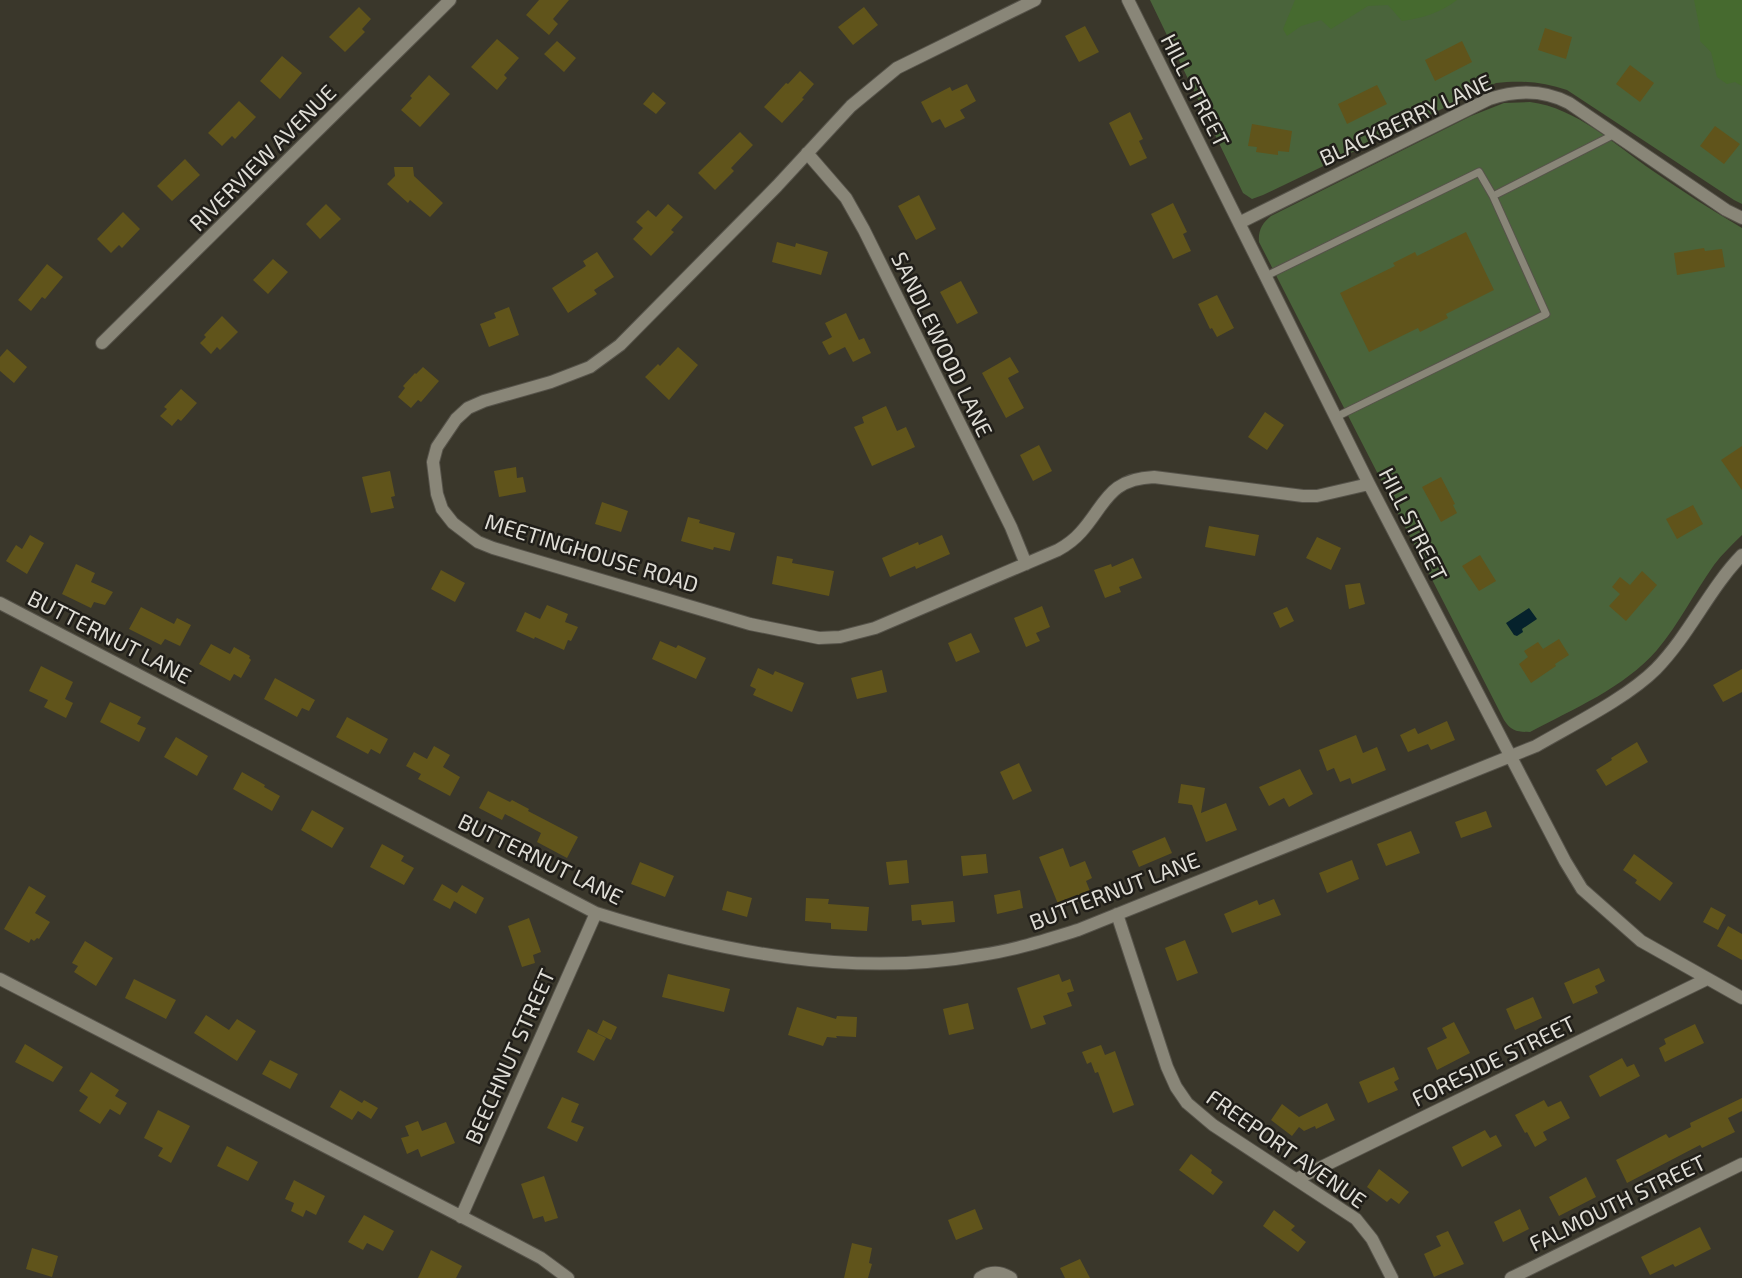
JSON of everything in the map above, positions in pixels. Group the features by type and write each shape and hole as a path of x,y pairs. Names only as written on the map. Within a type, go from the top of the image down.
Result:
{"street":[{"name":"RIVERVIEW AVENUE","path":"102,343 450,0"},
{"name":"MEETINGHOUSE ROAD","path":"1035,0 897,68 851,106 620,345 590,367 550,382 484,400 468,408 456,419 437,447 433,462 437,494 442,509 464,533 493,548 750,624 819,638 861,633 1058,550 1082,531 1104,499 1113,491 1125,484 1144,478 1303,496 1317,496 1370,484"},
{"name":"HILL STREET","path":"1128,0 1370,484 1564,861 1581,889 1641,941 1742,998"},
{"name":"BLACKBERRY LANE","path":"1239,223 1489,99 1500,95 1531,92 1551,95 1577,108 1726,210 1742,218"},
{"name":"SANDLEWOOD LANE","path":"807,153 846,198 864,230 1011,527 1026,564"},
{"name":"BUTTERNUT LANE","path":"0,603 596,913 652,930 770,957 881,963 935,961 980,956 1030,945 1078,930 1536,746 1598,711 1655,670 1692,624 1711,594 1740,561"},
{"name":"BEECHNUT STREET","path":"461,1217 596,913"},
{"name":"FREEPORT AVENUE","path":"1117,914 1167,1067 1176,1087 1187,1102 1213,1125 1356,1219 1372,1239 1392,1278"},
{"path":"0,979 541,1258 568,1278"},
{"name":"FORESIDE STREET","path":"1297,1179 1707,979"},
{"name":"FALMOUTH STREET","path":"1511,1278 1742,1164"},
{"path":"980,1278 997,1272 1011,1278"}],"lane":[{"path":"1493,196 1615,134"},
{"path":"1266,276 1479,172 1493,196 1546,314 1336,417"}],"green space":[{"path":"1150,0 1742,0 1742,204 1567,90 1541,83 1523,82 1496,83 1252,199 1243,193"},
{"path":"1295,0 1457,0 1431,14 1402,21 1388,5 1368,6 1331,29 1321,20 1301,26 1287,36 1283,29"},
{"path":"1694,0 1742,0 1742,86 1735,82 1727,84 1717,77 1711,52 1700,41"},
{"path":"1530,102 1564,112 1580,120 1675,186 1742,228 1742,535 1714,565 1672,630 1644,663 1614,687 1597,697 1530,732 1521,732 1509,727 1504,720 1259,242 1259,234 1265,221 1271,216 1471,116 1504,103"}],"water":[{"path":"1529,608 1537,619 1522,629 1523,632 1517,636 1514,635 1506,623"}],"building":[{"path":"539,0 569,0 553,19 558,24 549,35 526,15"},
{"path":"359,7 371,19 362,29 365,32 345,52 329,37"},
{"path":"864,7 878,25 853,45 838,27"},
{"path":"1085,26 1099,52 1079,62 1065,36"},
{"path":"1545,28 1572,37 1566,59 1538,50"},
{"path":"497,39 519,58 504,75 507,78 497,90 471,67"},
{"path":"557,41 576,58 564,72 544,54"},
{"path":"1462,41 1472,62 1435,81 1425,60"},
{"path":"282,56 302,73 280,99 260,81"},
{"path":"1630,65 1654,83 1640,102 1616,84"},
{"path":"800,71 814,84 782,123 764,107"},
{"path":"429,75 450,94 420,127 401,110"},
{"path":"967,84 976,101 960,110 965,118 945,128 940,119 932,123 921,102 950,87 952,91"},
{"path":"1377,85 1387,104 1347,124 1338,104"},
{"path":"653,92 666,103 656,114 643,104"},
{"path":"239,101 256,117 235,139 232,136 222,146 208,133"},
{"path":"1130,112 1143,139 1139,141 1147,158 1130,166 1109,123"},
{"path":"1252,124 1292,131 1289,152 1278,151 1278,155 1256,152 1257,147 1248,146"},
{"path":"1715,126 1740,144 1724,164 1700,146"},
{"path":"740,132 753,145 731,168 734,171 715,190 698,173"},
{"path":"185,159 200,175 172,201 157,186"},
{"path":"394,167 413,167 414,176 443,203 430,217 410,200 408,203 387,184 395,176"},
{"path":"919,195 936,229 916,240 898,206"},
{"path":"1173,203 1187,232 1183,234 1191,251 1173,259 1151,214"},
{"path":"326,204 341,219 320,239 306,224"},
{"path":"668,204 683,217 671,230 674,232 651,256 633,239 643,228 636,222 648,210 656,217"},
{"path":"123,212 140,229 122,248 119,245 111,253 97,239"},
{"path":"1466,232 1494,290 1446,314 1448,318 1420,332 1418,328 1369,352 1340,293 1395,266 1393,263 1415,252 1417,256"},
{"path":"777,242 795,247 796,243 828,252 821,275 772,262"},
{"path":"1704,248 1705,251 1722,249 1725,267 1677,275 1674,253"},
{"path":"597,252 614,277 594,290 597,294 568,313 552,288 586,266 583,261"},
{"path":"273,259 288,272 268,294 253,280"},
{"path":"47,264 63,277 45,299 42,297 31,311 18,300"},
{"path":"961,281 978,313 957,324 940,292"},
{"path":"1217,295 1234,328 1217,337 1212,328 1210,329 1198,304"},
{"path":"509,307 519,335 489,347 480,324 496,318 494,313"},
{"path":"846,313 859,340 864,338 871,353 853,362 845,347 829,355 822,342 832,337 825,323"},
{"path":"222,316 238,332 220,350 217,347 211,354 200,343 206,337 204,335"},
{"path":"678,347 698,365 669,400 645,377 658,364 660,366"},
{"path":"7,349 27,367 14,383 0,371 0,357"},
{"path":"1010,357 1019,372 1008,378 1024,408 1006,418 982,373"},
{"path":"423,367 439,381 421,402 418,400 411,408 398,397 405,388 403,386"},
{"path":"181,389 197,403 181,421 178,419 172,426 160,416 167,409 164,407"},
{"path":"886,406 897,431 906,427 915,447 872,466 854,427 864,423 862,417"},
{"path":"1265,412 1284,425 1267,450 1248,437"},
{"path":"1039,445 1052,471 1033,481 1020,455"},
{"path":"1742,446 1742,490 1721,460"},
{"path":"516,467 517,478 523,477 526,492 499,497 494,471"},
{"path":"390,471 395,496 391,497 394,508 371,513 362,477"},
{"path":"1441,477 1455,504 1453,505 1457,513 1441,522 1422,487"},
{"path":"602,502 628,511 621,532 595,524"},
{"path":"1693,505 1703,524 1677,539 1666,519"},
{"path":"688,517 700,520 699,523 735,533 730,551 714,547 713,550 681,541"},
{"path":"1209,526 1259,535 1255,556 1205,547"},
{"path":"30,535 44,543 27,574 6,561 16,545 22,549"},
{"path":"942,535 950,554 916,569 915,566 890,577 882,558 918,542 919,545"},
{"path":"1317,537 1341,548 1331,570 1306,558"},
{"path":"1480,555 1496,581 1479,591 1462,566"},
{"path":"777,556 793,559 792,563 834,571 829,596 772,584"},
{"path":"1133,558 1142,578 1119,587 1121,592 1105,598 1094,570 1111,564 1112,567"},
{"path":"76,564 95,573 91,582 113,592 105,605 94,602 91,608 62,594"},
{"path":"441,570 465,583 455,602 431,589"},
{"path":"1642,571 1657,585 1626,621 1609,606 1620,594 1612,587 1620,577 1630,585"},
{"path":"1360,583 1365,604 1349,609 1345,585"},
{"path":"547,605 568,614 565,622 578,627 564,650 516,631 525,612 540,619"},
{"path":"1042,606 1050,627 1036,633 1040,641 1026,647 1014,618"},
{"path":"141,607 174,624 177,618 191,625 180,646 165,639 161,645 129,629"},
{"path":"1287,607 1294,621 1280,628 1273,613"},
{"path":"971,633 980,652 956,662 948,643"},
{"path":"1559,639 1569,655 1531,683 1519,664 1528,657 1524,651 1538,642 1543,649"},
{"path":"660,641 676,648 678,645 706,658 696,679 652,659"},
{"path":"211,644 230,654 234,647 250,656 251,660 241,678 234,674 230,681 199,664"},
{"path":"41,666 73,682 65,699 73,703 66,718 44,707 48,700 29,691"},
{"path":"758,668 773,675 775,671 804,683 792,712 753,695 756,689 750,686"},
{"path":"1742,669 1742,692 1723,702 1713,685"},
{"path":"882,670 887,692 857,699 851,678"},
{"path":"275,678 315,700 309,711 302,708 297,717 264,699"},
{"path":"110,702 141,717 137,724 146,728 139,742 100,722"},
{"path":"347,717 388,739 380,754 371,749 368,754 336,737"},
{"path":"1447,721 1455,740 1431,750 1428,744 1408,752 1400,735 1415,728 1418,734"},
{"path":"1356,735 1363,753 1377,747 1386,770 1352,784 1350,778 1340,782 1334,768 1327,771 1319,750"},
{"path":"176,737 208,756 197,776 164,757"},
{"path":"1637,742 1648,762 1606,786 1596,770"},
{"path":"434,746 450,755 443,767 460,777 450,796 418,779 421,774 406,766 414,752 427,759"},
{"path":"1019,763 1032,791 1013,800 1000,772"},
{"path":"1300,769 1313,794 1289,807 1284,798 1269,806 1259,787"},
{"path":"242,772 280,796 272,811 233,789"},
{"path":"1181,784 1205,788 1201,813 1226,803 1237,830 1206,842 1192,805 1178,803"},
{"path":"488,791 510,802 512,800 578,837 567,858 537,842 541,833 505,814 502,820 479,808"},
{"path":"312,810 344,828 332,848 301,830"},
{"path":"1486,811 1492,827 1461,838 1455,822"},
{"path":"1411,831 1420,853 1386,866 1377,844"},
{"path":"1165,837 1172,853 1139,867 1132,851"},
{"path":"382,844 404,856 401,861 414,868 404,885 370,867"},
{"path":"1063,848 1070,867 1085,861 1092,878 1086,881 1090,891 1058,904 1039,857"},
{"path":"986,854 988,873 963,876 961,856"},
{"path":"1634,854 1673,883 1660,901 1635,883 1637,880 1623,870"},
{"path":"907,860 909,883 889,885 886,862"},
{"path":"1352,860 1359,879 1327,893 1319,873"},
{"path":"640,862 674,876 665,897 631,884"},
{"path":"442,884 457,893 462,885 484,898 476,914 454,901 450,909 433,900"},
{"path":"29,886 46,896 35,913 50,922 39,939 34,941 31,939 29,943 4,929"},
{"path":"1020,890 1023,908 997,914 994,895"},
{"path":"727,891 752,898 747,917 722,910"},
{"path":"806,898 829,899 828,904 869,907 867,931 831,929 831,923 805,921"},
{"path":"1274,899 1281,915 1232,933 1224,914 1257,900 1259,905"},
{"path":"953,901 955,922 922,925 921,920 912,921 911,905"},
{"path":"1711,907 1726,915 1718,930 1703,922"},
{"path":"529,918 541,952 533,955 535,963 522,967 508,926"},
{"path":"1728,926 1742,934 1742,960 1717,946"},
{"path":"1185,940 1198,973 1177,981 1165,948"},
{"path":"85,941 113,958 96,986 74,972 78,966 72,963"},
{"path":"1599,968 1605,981 1595,986 1598,993 1573,1004 1564,983"},
{"path":"668,974 730,989 724,1012 662,997"},
{"path":"1059,974 1062,982 1070,979 1074,991 1067,993 1072,1006 1043,1016 1046,1024 1031,1029 1017,988"},
{"path":"134,979 176,1000 166,1019 125,998"},
{"path":"1533,997 1542,1018 1515,1030 1506,1009"},
{"path":"968,1003 974,1029 949,1035 943,1009"},
{"path":"797,1007 836,1019 837,1016 857,1017 856,1037 827,1037 823,1046 788,1035"},
{"path":"206,1015 229,1030 237,1019 256,1031 237,1061 194,1033"},
{"path":"603,1020 617,1027 611,1040 597,1033"},
{"path":"1454,1022 1470,1053 1437,1070 1427,1048 1447,1038 1442,1028"},
{"path":"1695,1024 1704,1043 1665,1062 1659,1048 1666,1044 1664,1039"},
{"path":"588,1029 606,1038 594,1061 577,1052"},
{"path":"25,1044 63,1067 53,1082 15,1062"},
{"path":"1101,1045 1105,1055 1115,1051 1134,1105 1113,1113 1098,1072 1095,1073 1091,1062 1087,1064 1082,1052"},
{"path":"1622,1058 1627,1067 1634,1064 1640,1076 1600,1097 1589,1076"},
{"path":"270,1060 298,1074 290,1089 262,1074"},
{"path":"1394,1067 1399,1079 1394,1082 1398,1090 1368,1103 1359,1082"},
{"path":"91,1072 119,1090 115,1096 127,1103 120,1115 110,1109 100,1124 79,1111 88,1097 79,1091"},
{"path":"340,1090 362,1103 364,1100 378,1108 371,1119 358,1111 352,1120 330,1107"},
{"path":"562,1097 579,1104 571,1122 584,1127 577,1142 547,1128"},
{"path":"1742,1098 1742,1111 1728,1118 1735,1132 1702,1148 1700,1145 1627,1183 1616,1160 1666,1134 1669,1138 1691,1127 1690,1123"},
{"path":"1544,1100 1548,1107 1561,1101 1570,1118 1543,1132 1547,1140 1535,1147 1515,1115"},
{"path":"1327,1103 1335,1120 1316,1129 1315,1126 1304,1131 1299,1127 1292,1136 1271,1120 1282,1104 1299,1117"},
{"path":"158,1110 190,1126 171,1163 158,1156 163,1148 144,1138"},
{"path":"418,1121 422,1131 446,1122 455,1143 421,1157 418,1149 407,1154 401,1138 409,1136 405,1126"},
{"path":"1485,1130 1490,1138 1496,1135 1502,1146 1462,1167 1452,1147"},
{"path":"227,1146 258,1162 248,1181 217,1166"},
{"path":"1191,1154 1223,1182 1213,1195 1179,1170"},
{"path":"1379,1169 1409,1192 1399,1204 1391,1198 1387,1202 1367,1187"},
{"path":"544,1176 558,1218 545,1222 543,1216 533,1219 521,1184"},
{"path":"1586,1177 1596,1197 1559,1216 1549,1197"},
{"path":"294,1180 325,1196 316,1215 306,1210 303,1217 291,1211 294,1203 285,1199"},
{"path":"975,1209 983,1229 956,1240 948,1220"},
{"path":"1520,1209 1529,1229 1503,1242 1494,1222"},
{"path":"1274,1210 1295,1226 1291,1230 1306,1242 1298,1252 1263,1226"},
{"path":"364,1215 394,1231 383,1251 367,1243 363,1250 348,1242"},
{"path":"1700,1227 1711,1249 1675,1267 1673,1264 1650,1275 1641,1257"},
{"path":"1448,1231 1464,1264 1434,1277 1424,1254 1441,1246 1436,1236"},
{"path":"852,1243 872,1248 869,1263 872,1264 868,1278 844,1278"},
{"path":"32,1248 58,1256 52,1277 26,1269"},
{"path":"431,1250 462,1266 456,1278 418,1278"},
{"path":"1080,1259 1090,1278 1065,1278 1060,1268"}]}
